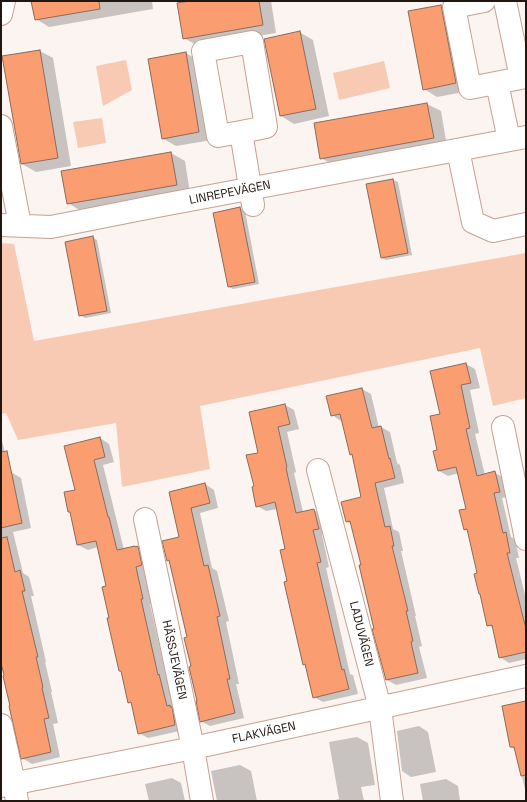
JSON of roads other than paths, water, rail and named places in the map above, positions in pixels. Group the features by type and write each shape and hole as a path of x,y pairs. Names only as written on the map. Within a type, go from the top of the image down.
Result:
{"street":[{"path":"1,14 4,1"},
{"path":"484,1 454,7 470,88 521,78 505,1"},
{"path":"497,83 518,139"},
{"path":"1,126 10,225"},
{"path":"241,132 252,197"},
{"name":"LINREPEVÄGEN","path":"10,225 52,236 154,215 408,167 458,150 518,139"},
{"path":"458,150 472,222 493,231 526,224"},
{"path":"503,427 526,539"},
{"name":"LADUVÄGEN","path":"318,470 380,708 392,801"},
{"name":"HÄSSJEVÄGEN","path":"145,519 193,748 202,801"},
{"name":"FLAKVÄGEN","path":"11,790 193,748 526,676"},
{"path":"1,725 11,790"}]}
